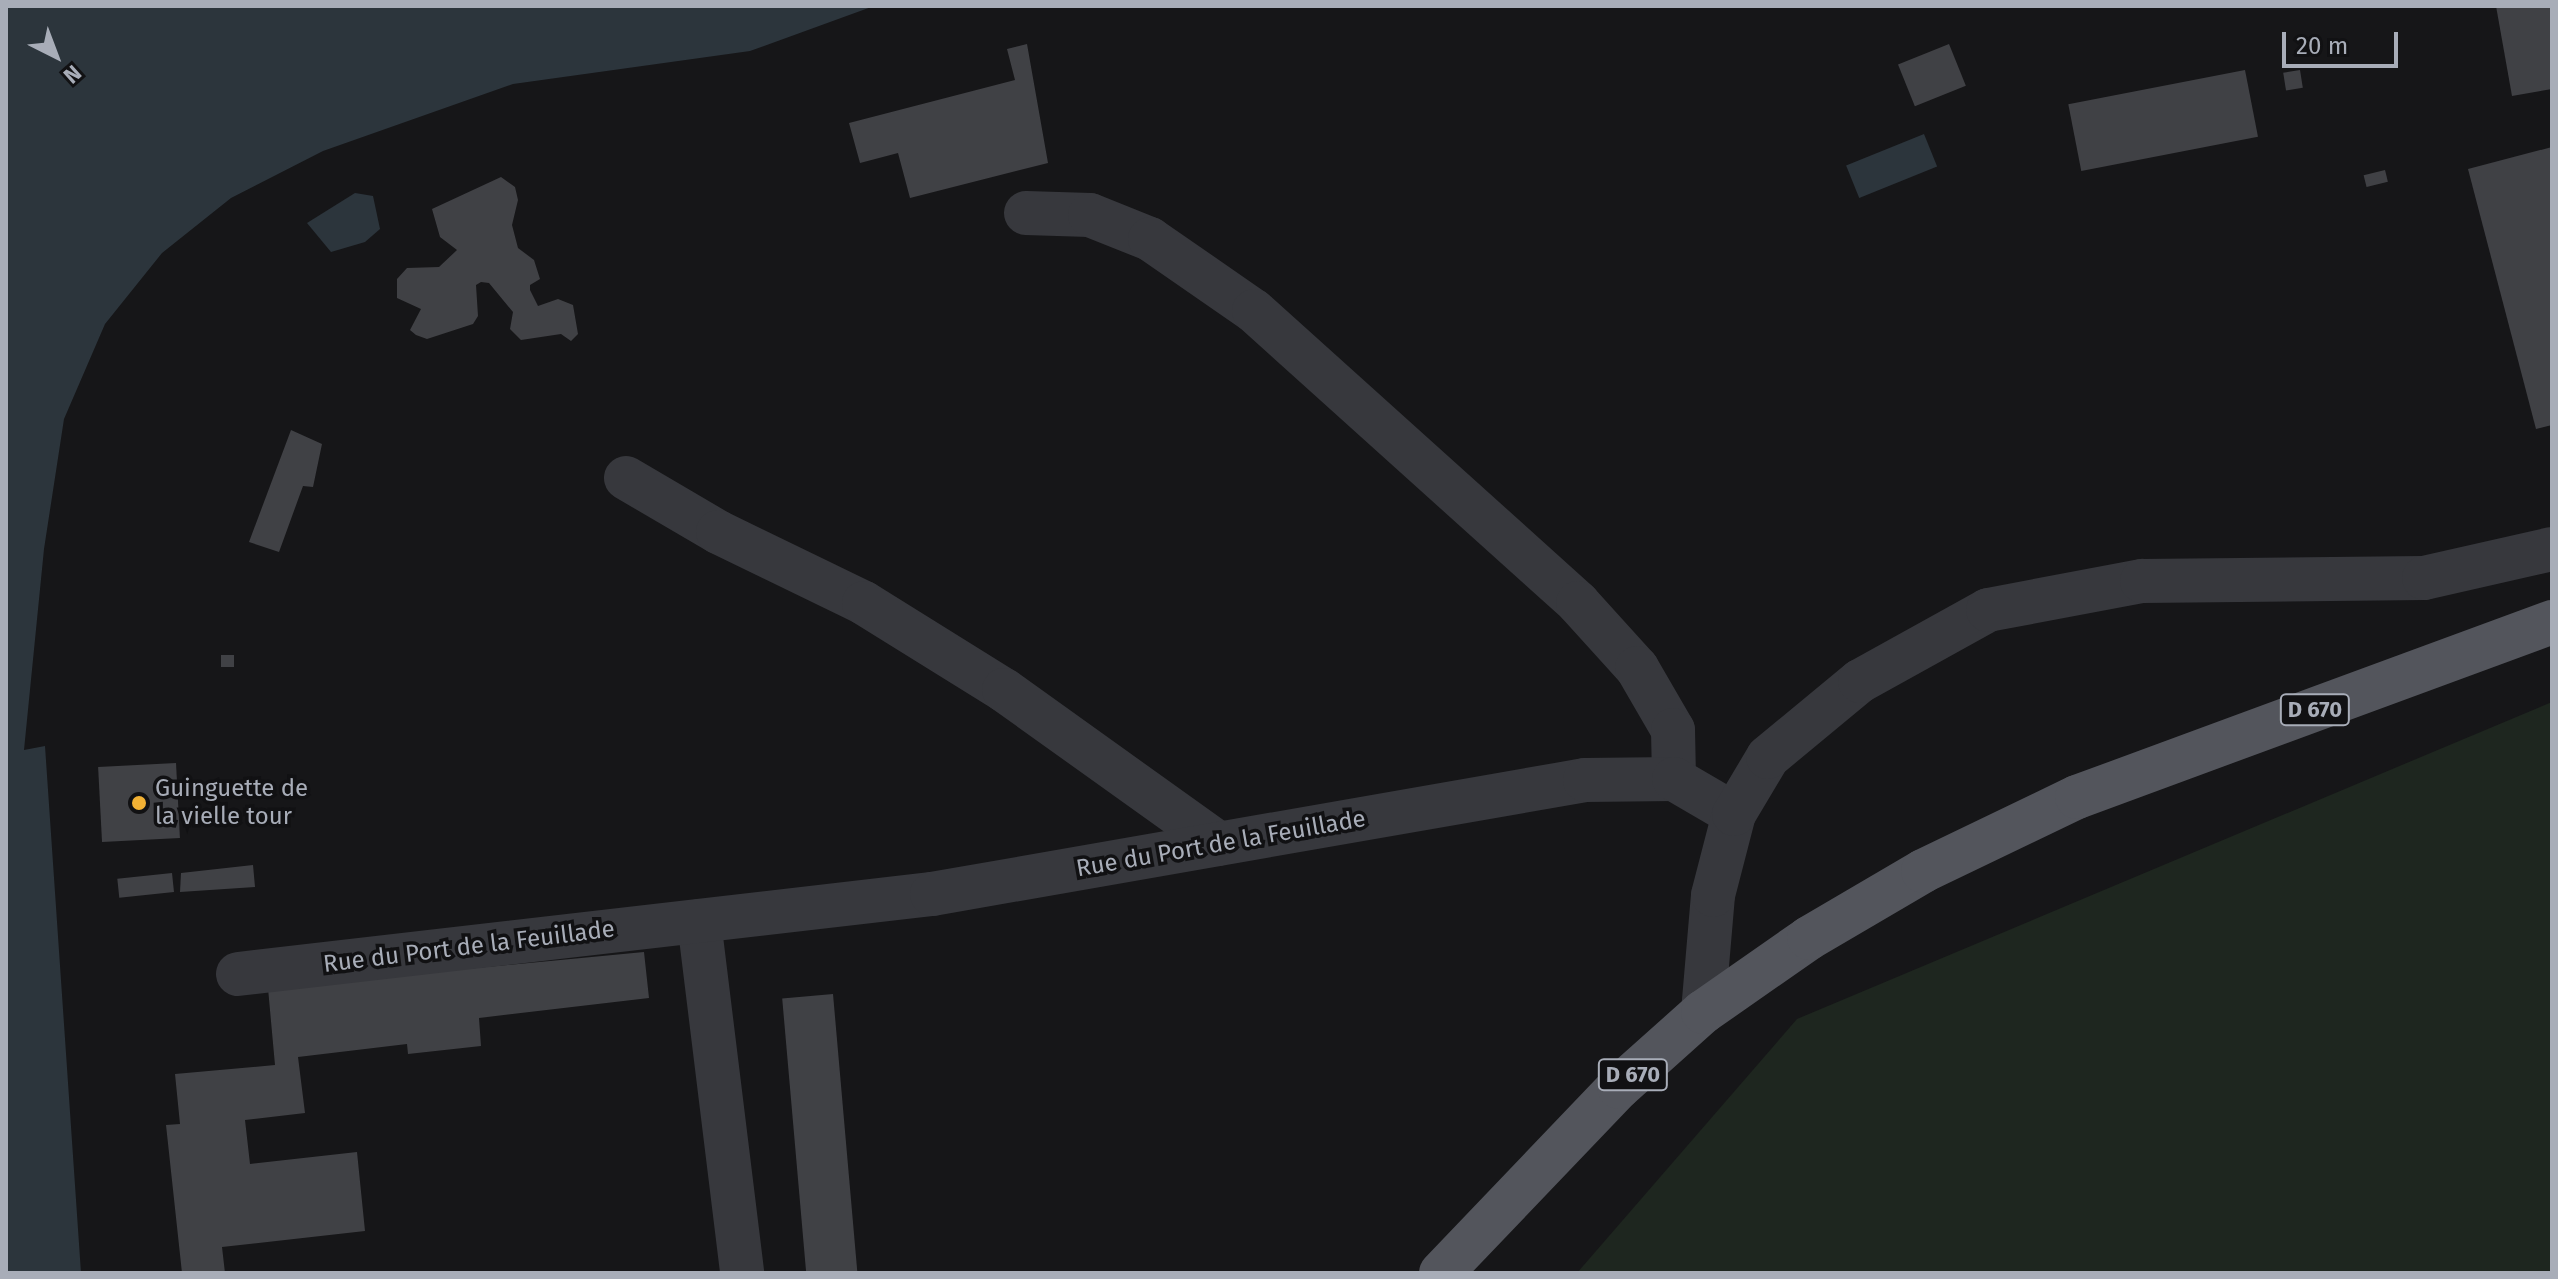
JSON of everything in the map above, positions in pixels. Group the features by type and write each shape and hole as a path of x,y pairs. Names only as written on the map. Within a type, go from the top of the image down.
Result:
{"main road":[{"name":"D 670","path":"1441,1273 1566,1141 1703,1012 1809,938 1923,871 2077,797 2552,622"},
{"name":"D 670","path":"1473,1273 1566,1141"}],"street":[{"path":"1026,213 1090,215 1150,239 1254,311 1578,603 1637,668 1673,730 1674,779 1734,814"},
{"path":"626,478 718,532 890,619 1004,690 1219,844"},
{"path":"1703,1012 1713,895 1734,814 1768,757 1860,681 1988,610 2142,581 2424,578 2552,549"},
{"name":"Rue du Port de la Feuillade","path":"238,974 932,894 1585,780 1674,779"},
{"path":"699,921 742,1273"}],"shaded area":[{"path":"6,6 874,6 750,51 513,84 323,151 231,198 162,253 105,324 64,419 44,549 24,750 45,746 81,1273 6,1273"},
{"path":"1924,134 1937,166 1859,198 1846,165"},
{"path":"355,193 373,196 380,229 365,242 331,252 307,223"},
{"path":"2552,702 2552,1273 1577,1273 1797,1019"}],"building":[{"path":"2496,6 2552,6 2552,89 2512,96"},
{"path":"1027,44 1048,163 910,198 898,153 860,163 849,123 1015,80 1007,49"},
{"path":"1949,44 1966,86 1915,106 1898,65"},
{"path":"2245,70 2258,137 2081,171 2068,104"},
{"path":"2300,70 2303,88 2286,90 2283,73"},
{"path":"2552,147 2552,425 2536,429 2468,169"},
{"path":"2385,170 2388,182 2367,187 2364,175"},
{"path":"501,177 515,187 518,200 512,225 518,248 534,260 540,279 530,285 530,290 538,306 558,299 573,305 578,334 571,341 561,334 521,340 510,329 513,312 489,283 481,282 476,285 478,316 473,324 427,339 416,335 410,330 421,309 397,298 397,279 407,268 439,267 457,250 440,237 432,209"},
{"path":"291,430 322,444 313,487 303,486 279,552 249,542"},
{"path":"221,655 234,655 234,667 221,667"},
{"name":"Guinguette de la vielle tour","path":"176,763 180,838 102,842 98,767"},
{"path":"253,865 255,887 180,892 181,873"},
{"path":"172,873 174,892 119,898 117,879"},
{"path":"644,952 649,998 479,1018 481,1046 408,1054 407,1044 298,1057 305,1113 245,1120 250,1164 357,1152 365,1231 222,1247 225,1273 182,1273 166,1125 180,1124 175,1074 275,1065 268,988"},
{"path":"833,994 857,1273 806,1273 782,998"}],"place":[{"name":"Guinguette de la vielle tour","path":"139,803"}]}
